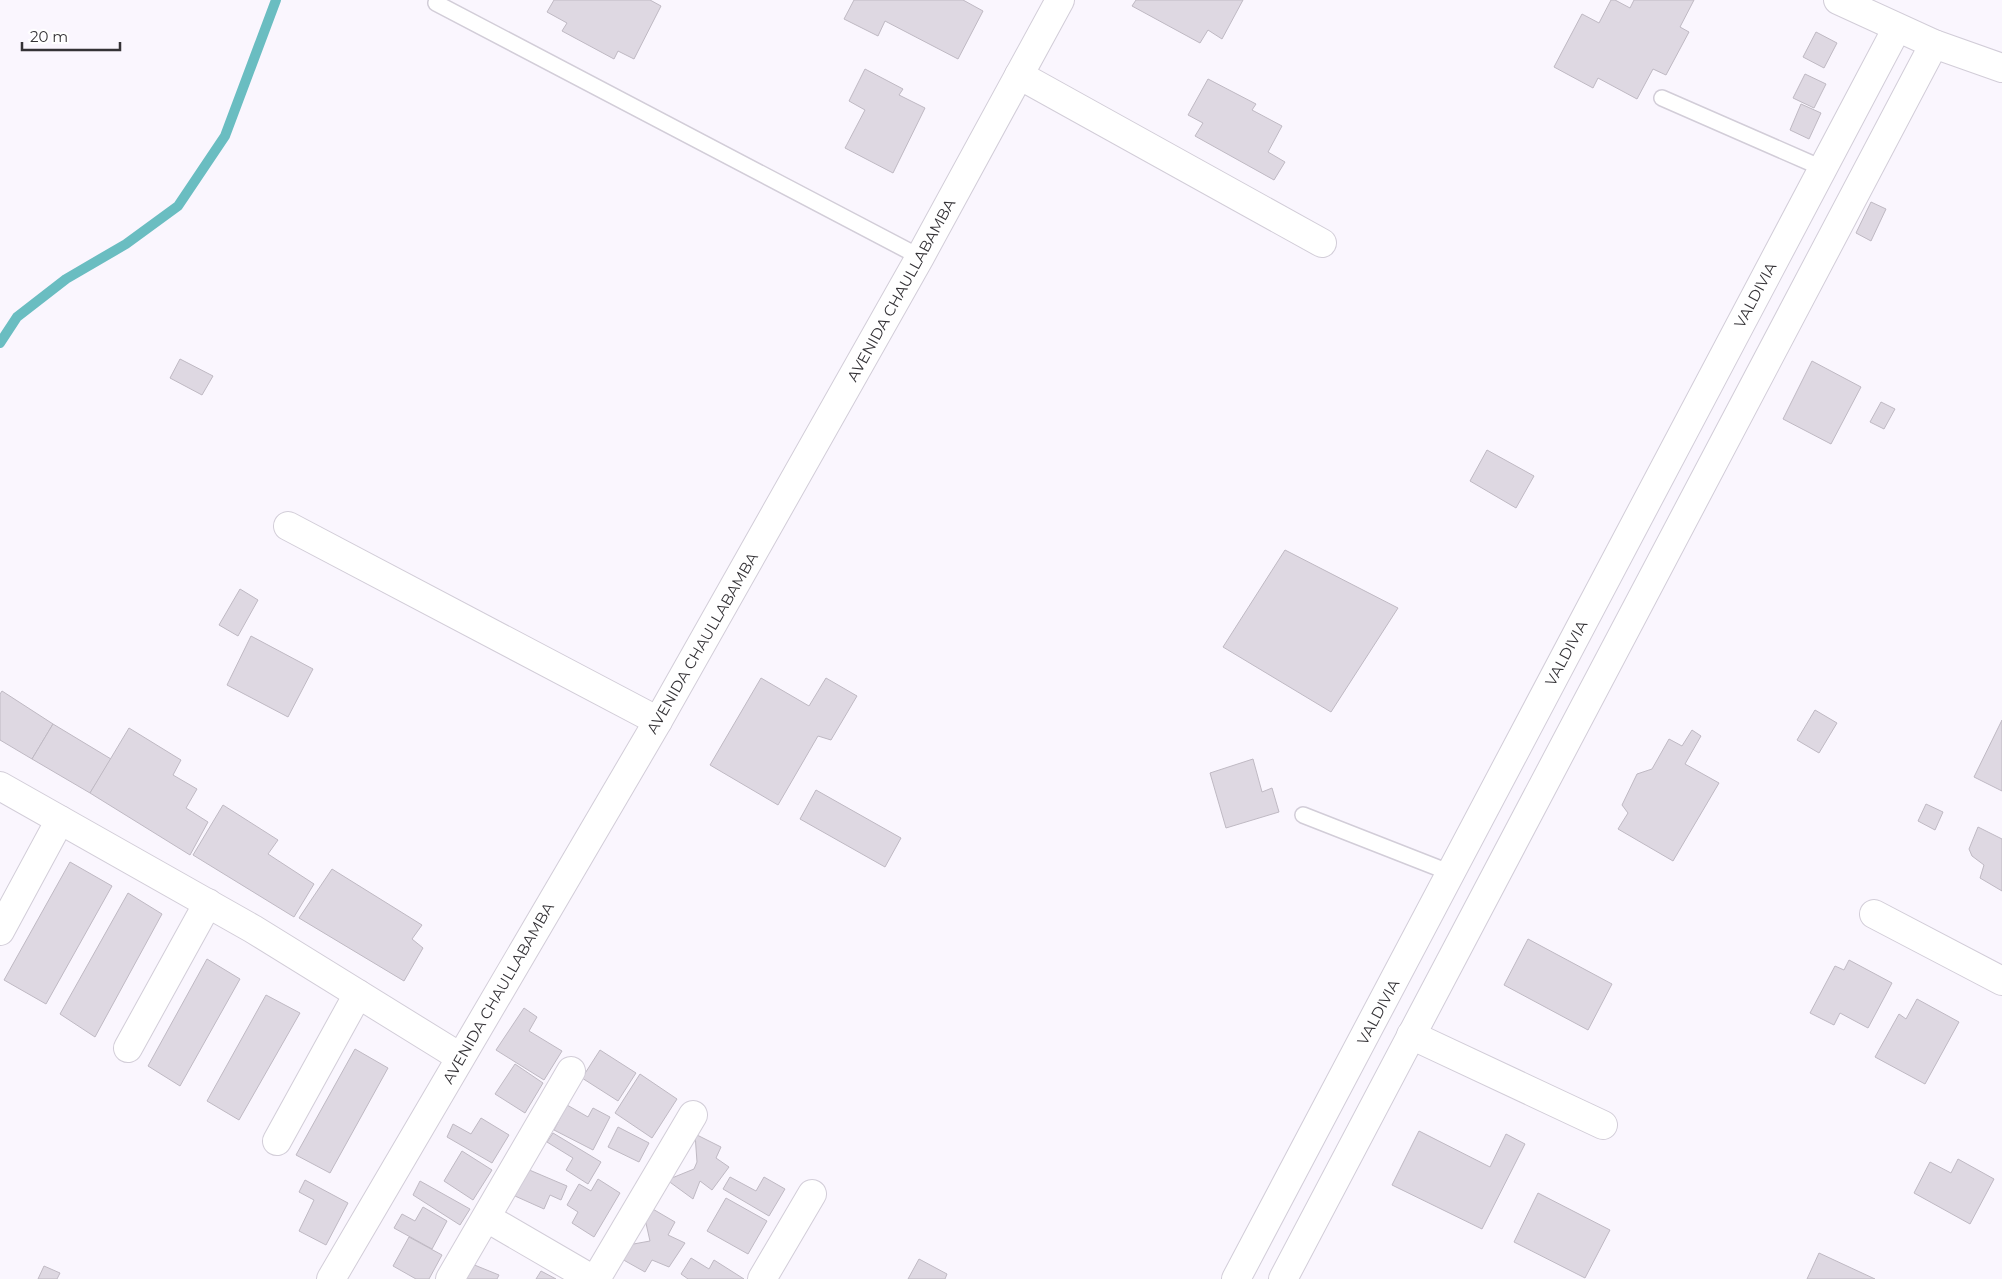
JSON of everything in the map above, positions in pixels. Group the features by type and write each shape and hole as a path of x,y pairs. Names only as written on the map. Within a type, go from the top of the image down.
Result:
{"street":[{"name":"AVENIDA CHAULLABAMBA","path":"331,1279 658,721 920,257 1060,0"},
{"path":"1838,0 1934,44 2002,68"},
{"name":"VALDIVIA","path":"1236,1279 1897,28"},
{"path":"1283,1279 1934,44"},
{"path":"1019,75 1322,243"},
{"path":"288,526 658,721"},
{"path":"0,786 208,903 460,1057"},
{"path":"0,931 60,820"},
{"path":"1464,848 1501,865"},
{"path":"128,1048 208,903"},
{"path":"1874,914 2002,981"},
{"path":"277,1141 358,994"},
{"path":"1411,1036 1603,1125"},
{"path":"450,1279 571,1071"},
{"path":"596,1279 693,1115"},
{"path":"762,1279 812,1194"},
{"path":"487,1218 592,1279"}],"lane":[{"path":"436,3 920,257"},
{"path":"1662,98 1822,168"},
{"path":"1303,815 1451,873"}],"building":[{"path":"554,0 650,0 661,6 634,59 618,51 614,59 562,31 567,23 547,12"},
{"path":"854,0 963,0 983,11 958,59 885,21 878,36 844,19"},
{"path":"1136,0 1243,0 1222,39 1208,30 1200,43 1132,6"},
{"path":"1611,0 1615,0 1630,8 1634,0 1694,0 1680,27 1689,32 1666,75 1653,69 1637,99 1598,78 1593,88 1554,67 1582,14 1599,23"},
{"path":"1816,32 1837,43 1824,68 1803,57"},
{"path":"865,69 903,89 899,95 925,108 893,173 845,148 865,110 849,101"},
{"path":"1805,74 1826,84 1814,108 1793,98"},
{"path":"1208,79 1256,104 1252,110 1282,126 1268,152 1285,162 1274,180 1195,136 1203,123 1188,115"},
{"path":"1801,104 1821,113 1809,139 1790,130"},
{"path":"1871,202 1886,209 1871,241 1856,233"},
{"path":"180,359 213,376 202,395 170,378"},
{"path":"1812,361 1861,387 1831,444 1783,419"},
{"path":"1881,402 1895,409 1884,429 1870,422"},
{"path":"1487,450 1534,476 1516,508 1470,481"},
{"path":"1285,550 1398,608 1331,712 1223,647"},
{"path":"240,589 258,600 238,636 219,625"},
{"path":"251,636 313,669 288,717 227,685"},
{"path":"761,678 809,706 826,678 857,696 831,740 818,736 778,805 710,765"},
{"path":"2,691 53,724 32,759 0,740 0,694"},
{"path":"1815,710 1837,723 1819,753 1797,740"},
{"path":"2002,720 2002,791 1974,777"},
{"path":"53,724 111,759 90,793 32,759"},
{"path":"129,728 181,760 173,775 197,789 186,808 208,822 190,855 90,793"},
{"path":"1692,730 1701,736 1685,764 1719,783 1673,861 1618,829 1628,813 1622,805 1637,774 1652,769 1669,739 1682,746"},
{"path":"1253,759 1262,792 1272,788 1279,812 1226,828 1210,773"},
{"path":"816,790 901,838 885,867 800,819"},
{"path":"1926,804 1943,812 1935,830 1918,821"},
{"path":"223,805 278,840 268,854 314,884 294,917 193,855"},
{"path":"1978,827 2002,839 2002,891 1980,878 1984,865 1972,856 1969,849"},
{"path":"70,862 112,886 46,1004 4,980"},
{"path":"332,869 422,925 412,939 423,948 404,981 299,918"},
{"path":"128,893 162,914 95,1037 60,1014"},
{"path":"1528,939 1612,984 1588,1030 1504,985"},
{"path":"207,959 240,979 180,1086 148,1066"},
{"path":"1849,960 1892,983 1868,1028 1840,1013 1834,1025 1810,1013 1835,966 1844,970"},
{"path":"266,995 300,1013 239,1120 207,1101"},
{"path":"1917,999 1959,1022 1925,1084 1875,1057 1899,1014 1906,1019"},
{"path":"524,1008 537,1017 529,1031 562,1051 544,1080 496,1050"},
{"path":"355,1049 388,1068 330,1173 296,1155"},
{"path":"600,1050 636,1073 618,1101 582,1078"},
{"path":"515,1064 543,1083 525,1113 495,1094"},
{"path":"640,1074 677,1099 652,1138 615,1113"},
{"path":"567,1105 588,1117 593,1108 610,1117 593,1150 554,1130"},
{"path":"481,1118 509,1135 492,1163 447,1137 453,1124 471,1134"},
{"path":"618,1127 649,1143 639,1162 608,1147"},
{"path":"1419,1131 1490,1167 1506,1134 1525,1144 1482,1229 1392,1185"},
{"path":"553,1133 601,1162 588,1184 566,1170 573,1158 547,1142"},
{"path":"695,1134 721,1147 716,1158 729,1167 712,1190 700,1181 693,1199 667,1180 694,1169 697,1162"},
{"path":"462,1151 492,1170 473,1200 444,1181"},
{"path":"1958,1159 1994,1179 1970,1224 1914,1193 1930,1162 1951,1173"},
{"path":"527,1169 567,1186 561,1200 550,1195 544,1209 515,1196"},
{"path":"730,1177 756,1191 764,1177 785,1189 769,1216 723,1189"},
{"path":"598,1179 620,1193 594,1237 572,1223 578,1212 567,1205 579,1184 591,1191"},
{"path":"305,1180 348,1203 326,1245 299,1231 314,1200 299,1192"},
{"path":"420,1181 470,1209 460,1225 413,1195"},
{"path":"1538,1193 1610,1230 1585,1278 1514,1242"},
{"path":"726,1198 767,1221 748,1254 707,1231"},
{"path":"423,1207 447,1221 432,1249 394,1228 402,1214 415,1221"},
{"path":"651,1208 675,1222 668,1235 685,1243 669,1267 652,1260 645,1272 620,1258 628,1245 650,1241 645,1219"},
{"path":"409,1237 442,1255 429,1279 416,1279 393,1266"},
{"path":"1819,1253 1875,1279 1807,1279"},
{"path":"691,1258 709,1269 714,1260 744,1279 688,1279 681,1274"},
{"path":"919,1259 947,1274 945,1279 908,1279"},
{"path":"472,1264 499,1275 497,1279 465,1279"},
{"path":"44,1266 60,1273 57,1279 38,1279"},
{"path":"541,1271 556,1279 536,1279"}],"waterway":[{"path":"0,343 17,317 66,279 126,244 178,206 225,136 276,0"}]}
